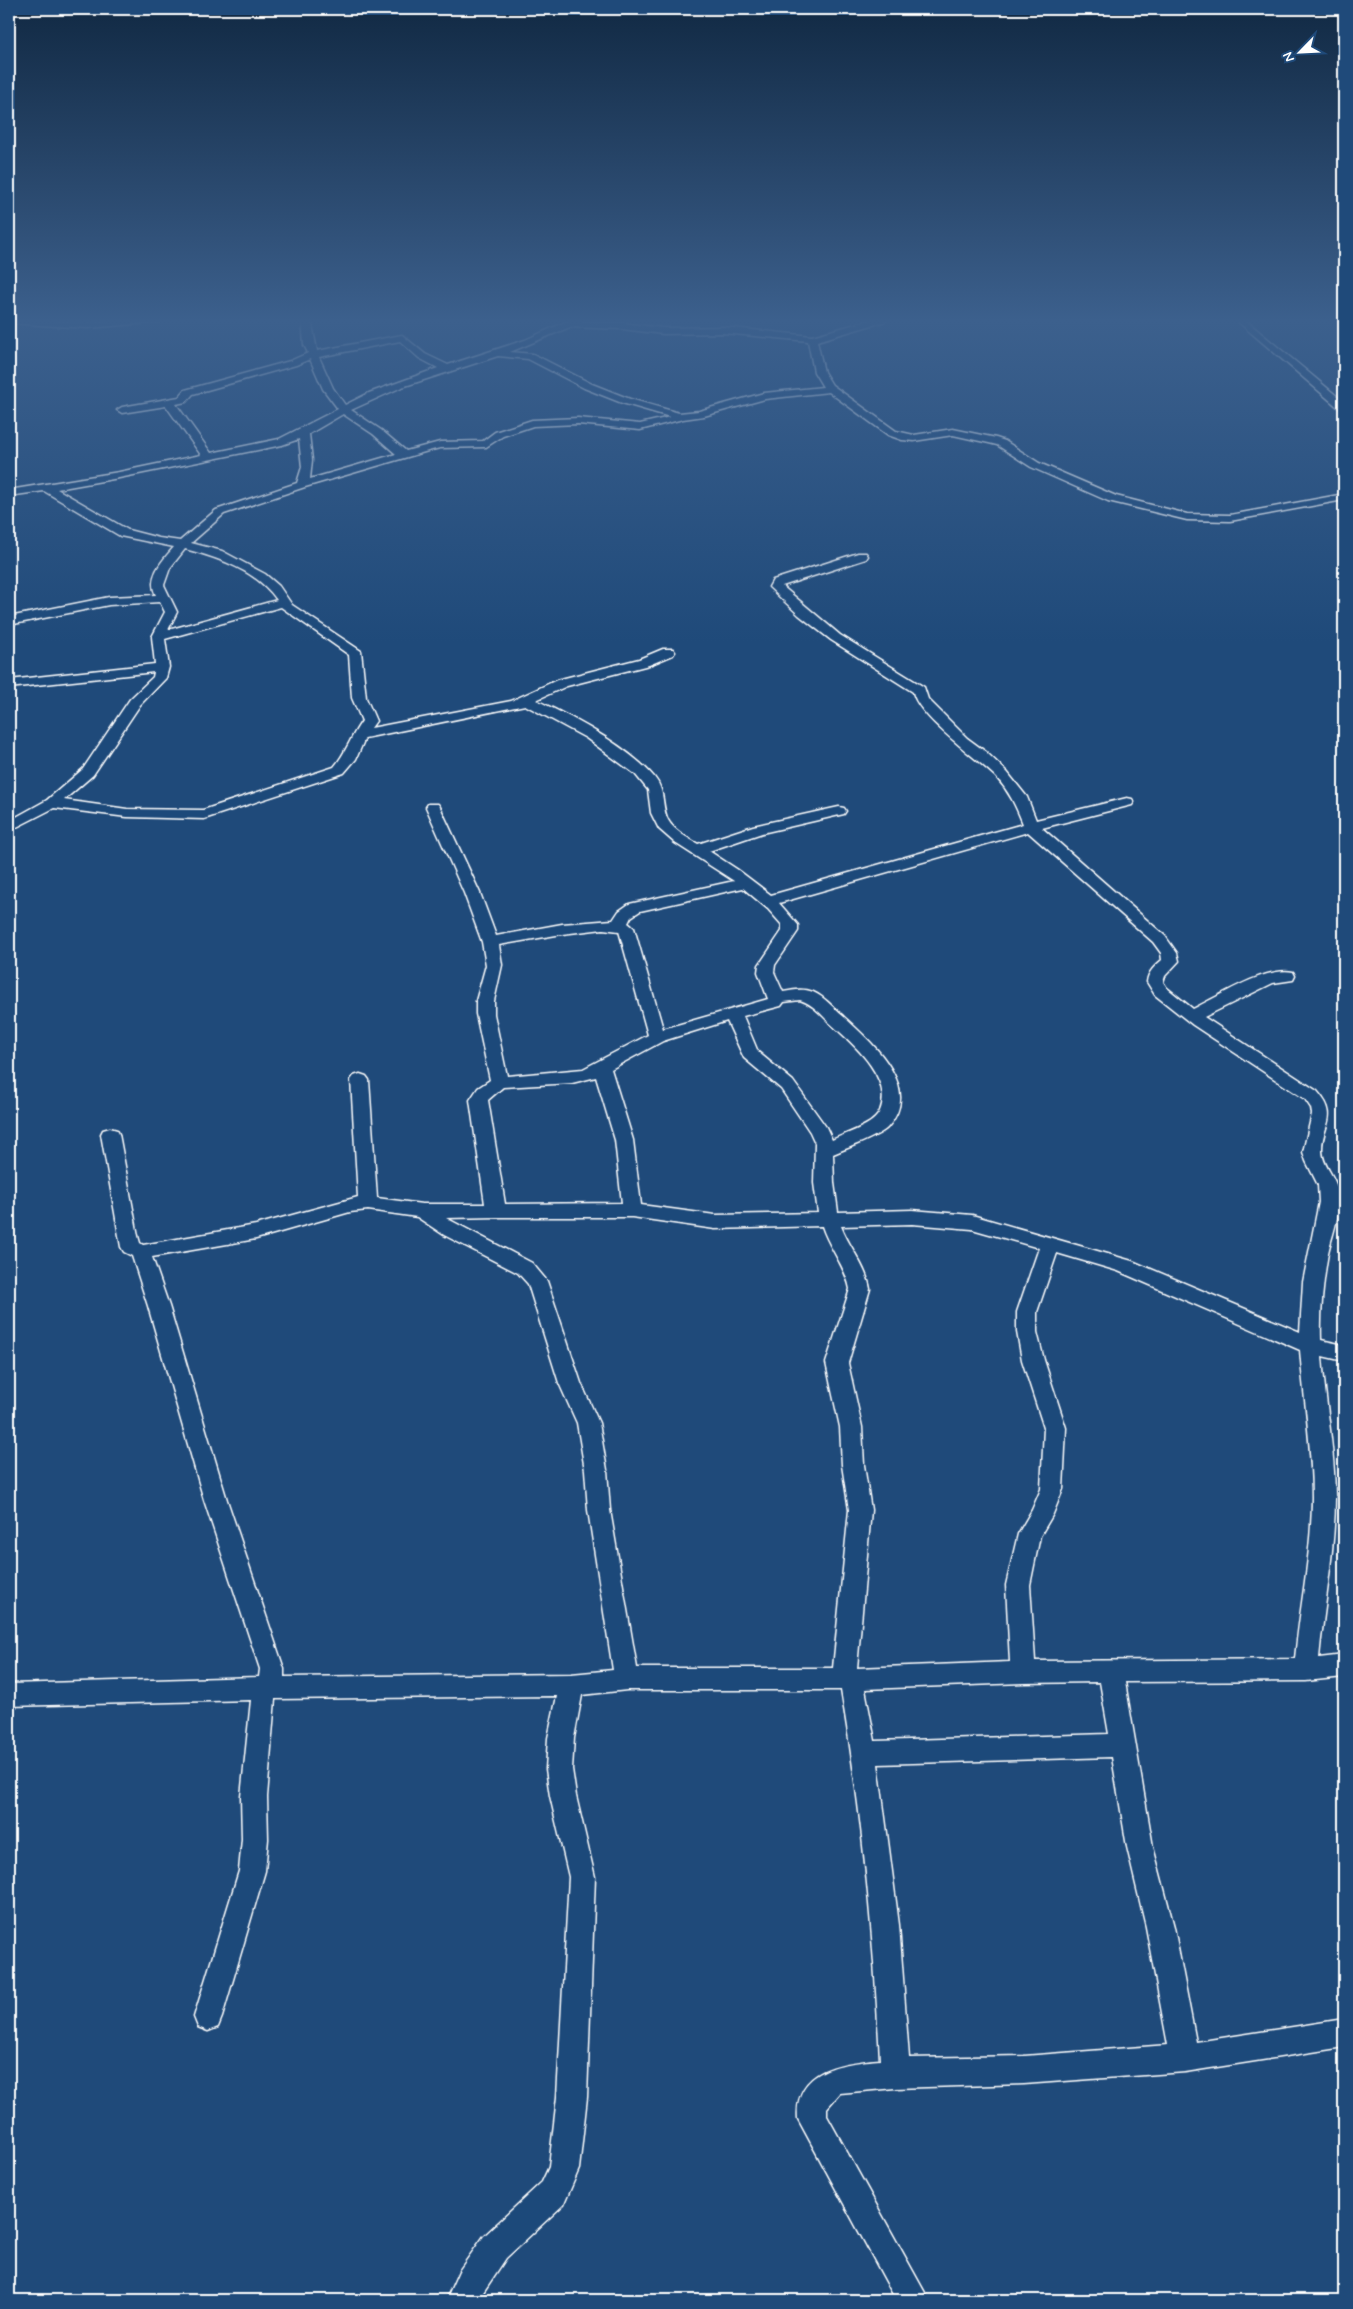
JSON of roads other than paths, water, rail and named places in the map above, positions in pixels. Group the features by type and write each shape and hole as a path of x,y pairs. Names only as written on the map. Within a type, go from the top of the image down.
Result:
{"street":[{"path":"186,427 206,456"},
{"path":"9,492 119,475 206,456 264,446 304,433 315,427"},
{"path":"369,427 403,454"},
{"path":"9,827 52,804 88,772 136,702 159,678 162,667 158,637 171,612 158,587 157,579 171,557 208,520 220,512 403,454 440,445 486,444 499,434 521,427"},
{"path":"883,427 902,437 923,437 953,432 1000,442 1035,465 1112,499 1206,519 1230,518 1344,497"},
{"path":"301,485 306,479 307,471 304,433"},
{"path":"44,486 124,533 218,554 236,562 260,577 275,588 288,608 356,654 359,698 369,721 359,735 349,759 339,770 214,813 191,816 160,816 52,804"},
{"path":"862,556 777,583 775,587 855,651 888,667 919,690 921,700 962,741 981,755 1002,775 1020,797 1031,826 1159,939 1169,953 1171,961 1156,975 1154,983 1158,990 1192,1016 1311,1095 1320,1103 1318,1134 1313,1147 1314,1156 1328,1184 1329,1208 1319,1250 1311,1305 1312,1346 1323,1474 1322,1536 1317,1589 1309,1631 1306,1670"},
{"path":"9,621 108,601 164,598"},
{"path":"158,637 285,602"},
{"path":"359,735 505,707 526,700 562,683 644,662 668,652"},
{"path":"9,684 162,667"},
{"path":"526,700 569,720 595,737 647,777 655,788 658,817 667,830 682,843 730,870 770,901 790,925 790,931 767,965 766,972 777,998"},
{"path":"770,901 1031,826 1127,802"},
{"path":"433,807 472,893 490,942 494,965 485,1002 485,1014 499,1082"},
{"path":"696,850 758,830 839,811"},
{"path":"619,924 625,914 635,907 745,883"},
{"path":"490,942 577,927 619,924 626,928 657,1037"},
{"path":"1192,1016 1269,979 1287,976"},
{"path":"496,1211 479,1100 484,1092 499,1082 572,1077 602,1068 657,1037 691,1025 768,1005 775,1002 777,998 803,994 815,1000 868,1048 880,1064 892,1096 893,1106 881,1124 824,1151"},
{"path":"733,1014 750,1054 756,1061 787,1085 819,1131 824,1143 824,1184 829,1218 838,1244 858,1276 860,1289 857,1304 837,1363 851,1427 853,1465 860,1510 848,1679 866,1753 891,1969 895,2073"},
{"path":"602,1068 624,1140 632,1210"},
{"path":"360,1080 368,1203"},
{"path":"110,1134 131,1246 140,1252 151,1278 184,1398 235,1565 272,1669 270,1680 264,1690 254,1797 255,1839 252,1871 208,2016"},
{"path":"140,1252 256,1232 350,1205 368,1203 422,1211 632,1210 715,1222 912,1217 972,1222 1125,1266 1312,1346 1344,1353"},
{"path":"422,1211 451,1230 525,1268 537,1281 570,1383 588,1423 596,1470 599,1510 627,1679"},
{"path":"1023,1672 1018,1585 1029,1534 1042,1514 1052,1489 1055,1428 1032,1360 1027,1312 1050,1244"},
{"path":"9,1695 264,1690 355,1686 571,1685 627,1679 848,1679 1023,1672 1306,1670 1344,1666"},
{"path":"1111,1672 1140,1847 1160,1927 1185,2058"},
{"path":"462,2300 470,2282 495,2247 553,2194 564,2169 572,2097 582,1877 578,1852 560,1786 558,1766 571,1685"},
{"path":"866,1753 1123,1745"},
{"path":"913,2300 813,2119 812,2108 815,2099 832,2081 848,2077 895,2073 1024,2070 1185,2058 1251,2046 1344,2033"}]}
